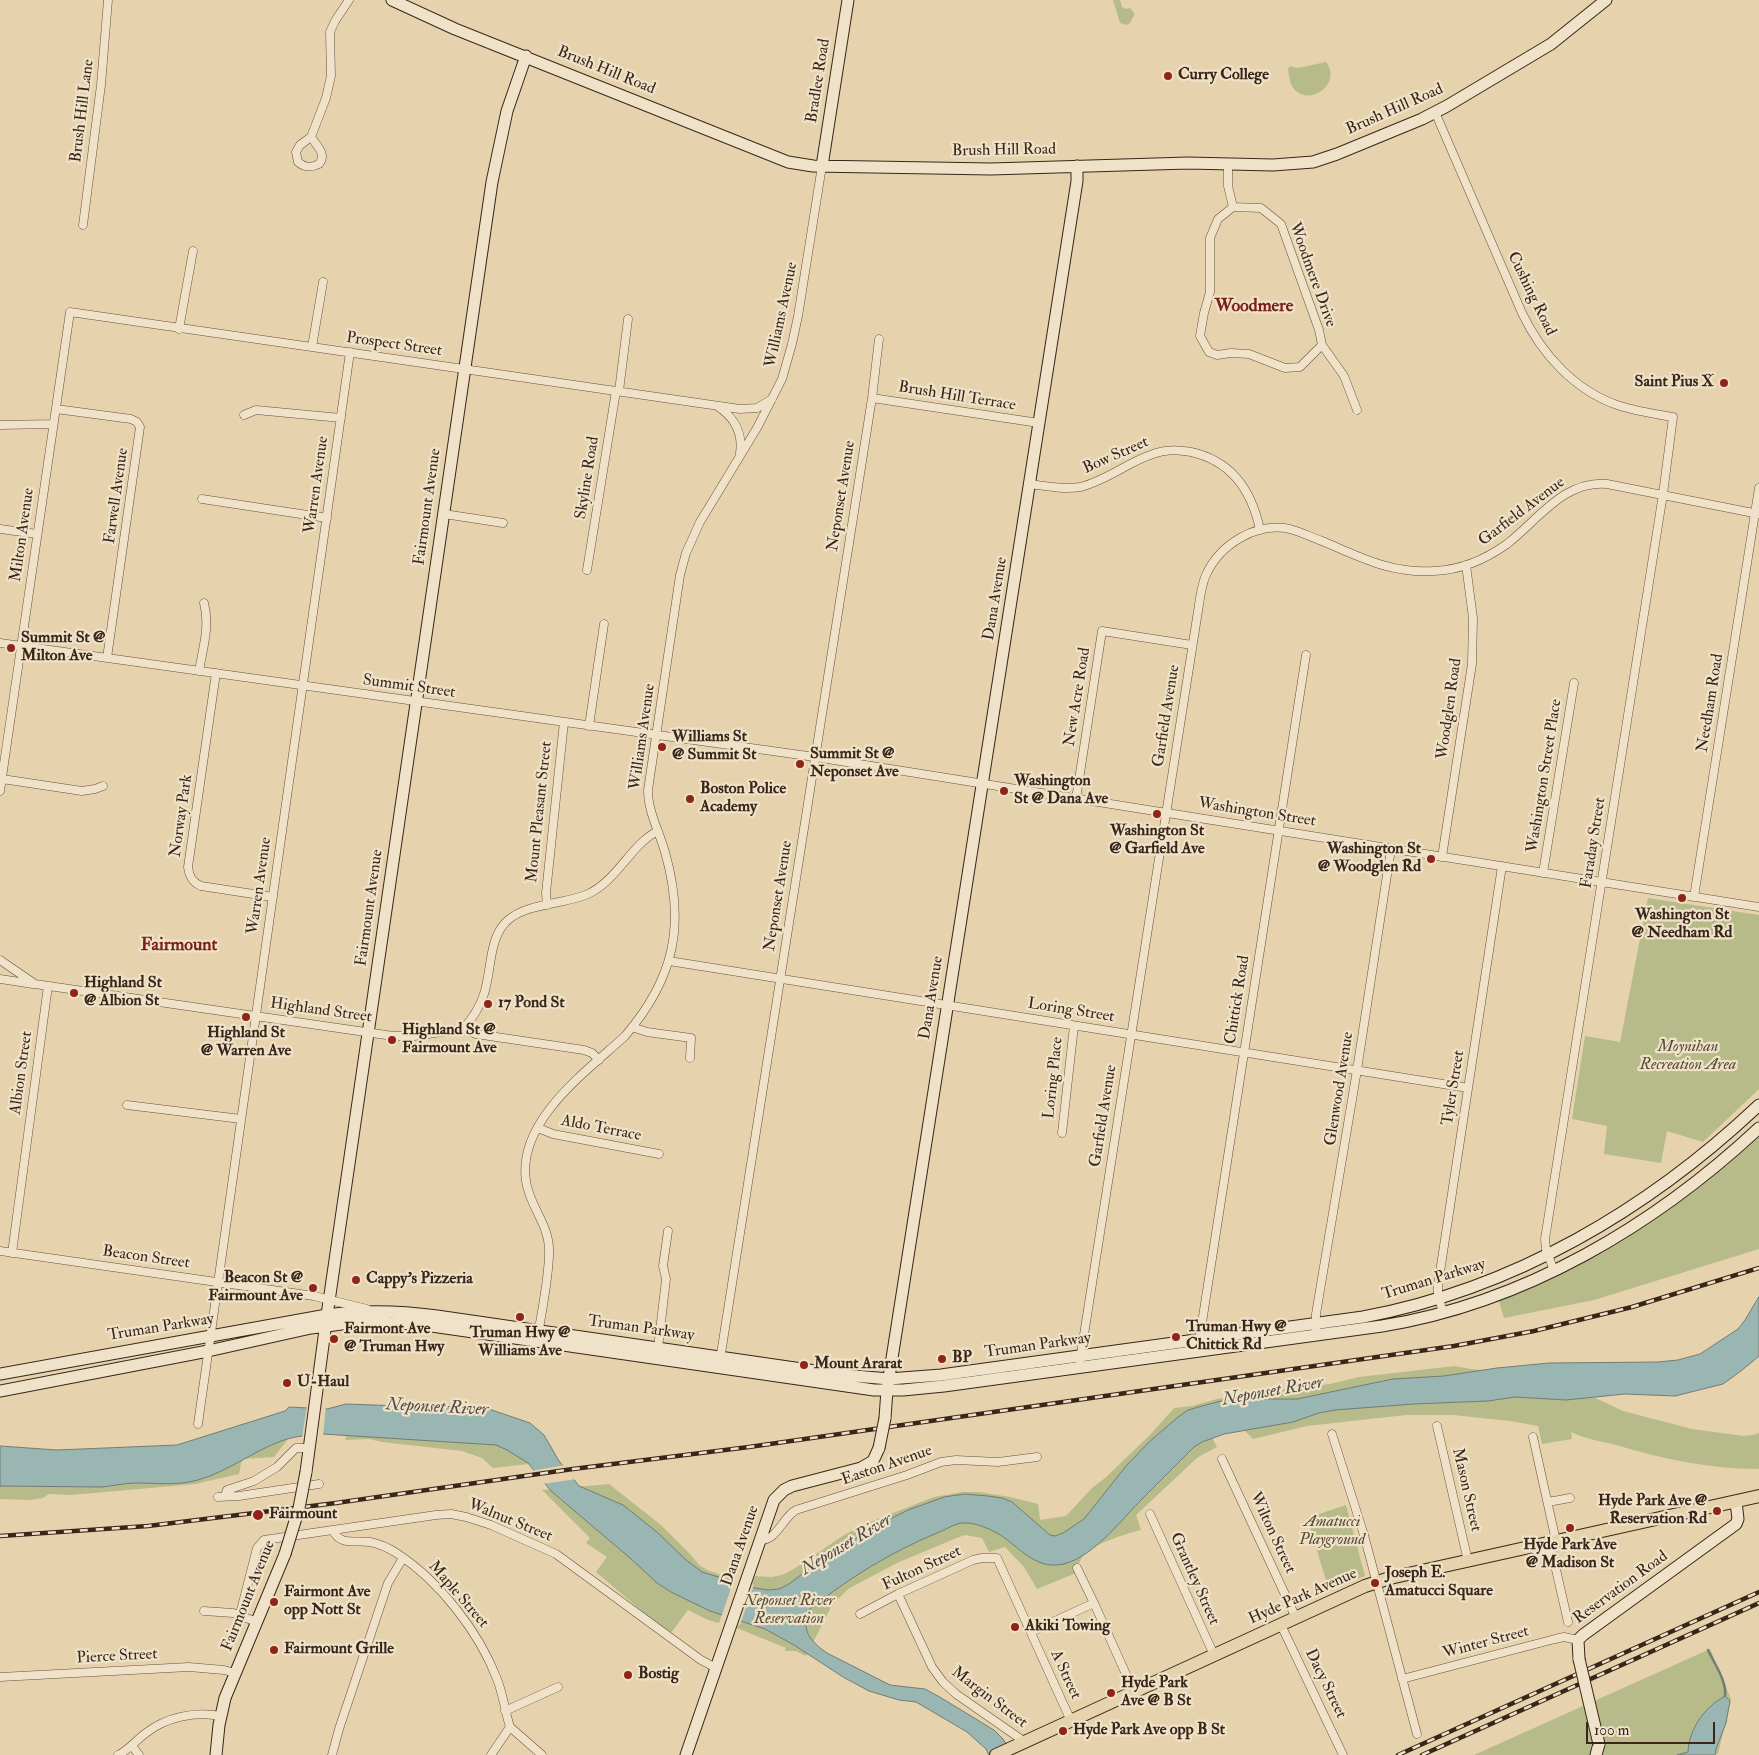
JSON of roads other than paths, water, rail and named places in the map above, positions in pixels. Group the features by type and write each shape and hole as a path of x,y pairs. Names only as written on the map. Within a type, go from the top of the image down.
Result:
{"main road":[{"name":"Hyde Park Avenue","path":"996,1755 1296,1618 1390,1578 1759,1496"}],"street":[{"name":"Brush Hill Lane","path":"83,225 101,85 108,0"},
{"path":"311,137 329,87 331,70 330,32 349,0"},
{"name":"Brush Hill Road","path":"392,0 455,29 688,121 772,157 803,165 991,169 1188,163 1273,165 1322,160 1435,112 1559,38 1606,0"},
{"name":"Bradlee Road","path":"822,166 848,0"},
{"name":"Fairmount Avenue","path":"216,1755 220,1716 235,1674 285,1554 300,1503 306,1472 329,1299 494,164 508,105 526,56"},
{"name":"Cushing Road","path":"1435,112 1522,313 1543,349 1570,376 1586,389 1603,399 1626,408 1673,417"},
{"path":"1228,164 1228,186 1233,207"},
{"name":"Williams Avenue","path":"538,1337 549,1250 547,1234 529,1193 525,1172 527,1152 538,1128 553,1105 632,1027 656,990 669,961 675,930 675,905 666,857 648,796 679,582 684,560 700,522 774,398 786,368 797,324 822,166"},
{"name":"Dana Avenue","path":"686,1755 774,1500 784,1490 798,1484 861,1468 873,1461 879,1448 1077,182 1077,166"},
{"name":"Woodmere Drive","path":"1233,207 1261,208 1281,224 1320,330 1322,345 1300,367 1285,368 1249,354 1231,353 1217,355 1208,352 1200,336 1210,292 1210,238 1218,219 1233,207"},
{"path":"179,329 193,251"},
{"path":"312,347 323,282"},
{"name":"Prospect Street","path":"70,312 715,406 752,409 762,406 774,398"},
{"name":"Milton Avenue","path":"0,791 70,312"},
{"name":"Skyline Road","path":"587,570 628,320"},
{"name":"Neponset Avenue","path":"720,1362 872,398 879,339"},
{"path":"1322,345 1344,376 1357,410"},
{"name":"Warren Avenue","path":"198,1424 350,352"},
{"name":"Brush Hill Terrace","path":"872,398 1039,423"},
{"path":"715,406 729,416 738,430 741,441 739,458"},
{"name":"Farwell Avenue","path":"56,409 131,419 140,426 107,658"},
{"path":"244,415 256,410 340,418"},
{"name":"Faraday Street","path":"1554,1271 1545,1239 1663,494 1673,417"},
{"path":"0,425 53,424"},
{"name":"Bow Street","path":"1030,484 1060,488 1081,486 1094,482 1154,453 1168,450 1188,452 1216,461 1238,479 1250,498 1260,530"},
{"name":"Garfield Avenue","path":"1081,1362 1192,645 1202,589 1209,569 1228,546 1240,538 1260,530 1281,528 1294,530 1373,563 1394,569 1420,572 1466,565 1500,548 1562,497 1577,487 1589,484 1601,483 1757,513"},
{"name":"Needham Road","path":"1694,897 1757,513 1759,488"},
{"path":"202,499 327,518"},
{"path":"444,514 503,523"},
{"path":"0,529 37,534"},
{"name":"Woodglen Road","path":"1442,857 1472,664 1473,618 1466,565"},
{"path":"200,671 206,633 204,603"},
{"path":"589,726 604,624"},
{"name":"New Acre Road","path":"1076,799 1102,631 1192,645"},
{"name":"Summit Street","path":"0,643 815,757"},
{"name":"Chittick Road","path":"1199,1345 1306,655"},
{"name":"Norway Park","path":"216,673 188,867 189,875 200,886 272,897"},
{"name":"Washington Street Place","path":"1543,873 1574,683"},
{"name":"Mount Pleasant Street","path":"547,905 546,893 564,722"},
{"name":"Washington Street","path":"815,757 1759,907"},
{"path":"2,780 82,790 91,790 103,786"},
{"path":"463,1029 482,1001 494,945 500,929 507,921 516,914 578,897 594,890 615,873 647,838 658,831"},
{"name":"Glenwood Avenue","path":"1316,1329 1391,848"},
{"name":"Tyler Street","path":"1443,1313 1438,1285 1502,866"},
{"name":"Highland Street","path":"0,960 34,984"},
{"name":"Loring Street","path":"669,961 1468,1088"},
{"name":"Highland Street","path":"0,979 368,1032 407,1036 463,1029 476,1034 584,1050 592,1053 599,1060"},
{"name":"Albion Street","path":"12,1253 48,986"},
{"name":"Loring Place","path":"1062,1133 1074,1026"},
{"path":"632,1027 647,1032 691,1038 690,1058"},
{"path":"127,1105 241,1118"},
{"name":"Truman Parkway","path":"1316,1329 1439,1298 1499,1276 1548,1255 1606,1223 1660,1188 1709,1150 1759,1105"},
{"name":"Aldo Terrace","path":"538,1128 553,1134 660,1154"},
{"name":"Truman Parkway","path":"0,1374 210,1337 326,1321 404,1323 658,1348 820,1383 888,1384 959,1373 1081,1362 1316,1329 1397,1324 1443,1313 1490,1298 1554,1271 1614,1239 1705,1176 1759,1128"},
{"path":"658,1348 666,1279 663,1266 668,1231"},
{"name":"Beacon Street","path":"0,1251 329,1299 376,1311"},
{"name":"Truman Parkway","path":"0,1390 208,1351 326,1321 376,1311 429,1315 538,1337 720,1362"},
{"path":"76,1360 80,1376"},
{"name":"Mason Street","path":"1437,1426 1468,1561"},
{"path":"1332,1434 1364,1535 1417,1734"},
{"path":"1533,1437 1556,1542"},
{"path":"310,1444 296,1448 277,1467 254,1481 227,1490 221,1496 239,1496 319,1484"},
{"name":"Easton Avenue","path":"760,1540 765,1540 771,1536 790,1514 796,1510 907,1475 941,1462 956,1460 991,1463 1037,1457"},
{"name":"Wilton Street","path":"1222,1459 1296,1618"},
{"path":"1548,1502 1570,1498"},
{"name":"Reservation Road","path":"1597,1749 1577,1650 1578,1640 1736,1524 1738,1519 1736,1502"},
{"name":"Walnut Street","path":"240,1614 257,1548 261,1542 272,1537 444,1514 458,1515 483,1522 540,1546 562,1558 701,1660 716,1668"},
{"name":"Grantley Street","path":"1150,1514 1214,1656"},
{"name":"Maple Street","path":"332,1530 341,1540 378,1544 391,1550 427,1578 457,1610 475,1633 489,1658 498,1681 510,1727"},
{"path":"1528,1548 1552,1552 1568,1622"},
{"path":"332,1755 388,1582 403,1558"},
{"name":"Fulton Street","path":"860,1614 898,1594 973,1560 997,1558"},
{"name":"A Street","path":"997,1558 1071,1721"},
{"path":"1077,1568 1134,1692"},
{"name":"Margin Street","path":"898,1594 932,1666 943,1682 1020,1744"},
{"path":"1031,1632 1094,1603"},
{"path":"204,1611 240,1614 257,1622"},
{"name":"Dacy Street","path":"1281,1625 1343,1755"},
{"name":"Winter Street","path":"1402,1680 1555,1639 1564,1637 1578,1640"},
{"name":"Pierce Street","path":"0,1677 189,1667 224,1670 235,1674"},
{"path":"505,1711 558,1687"},
{"path":"118,1755 132,1746 148,1731 170,1720 185,1716 220,1716"},
{"path":"491,1755 510,1727 542,1755"},
{"path":"132,1746 139,1755"}],"water":[{"name":"Neponset River","path":"1759,1297 1759,1356 1723,1384 1675,1396 1625,1394 1566,1400 1515,1397 1488,1401 1335,1410 1319,1413 1293,1422 1224,1434 1194,1447 1104,1539 1081,1557 1057,1565 1048,1565 1031,1558 995,1532 975,1524 962,1523 920,1540 887,1557 855,1576 810,1609 806,1623 808,1634 827,1653 890,1685 925,1689 938,1696 994,1730 1003,1739 1013,1755 989,1755 986,1749 967,1732 916,1702 899,1700 869,1691 765,1629 710,1611 671,1592 657,1583 551,1491 528,1463 496,1445 323,1434 281,1441 219,1472 190,1482 175,1484 132,1483 102,1487 0,1486 0,1446 57,1450 177,1445 285,1411 289,1407 327,1409 346,1404 429,1407 475,1406 530,1423 544,1435 559,1461 579,1486 623,1505 702,1572 755,1588 779,1589 874,1527 908,1510 944,1497 965,1494 1002,1498 1012,1502 1050,1535 1055,1536 1063,1533 1084,1519 1126,1466 1149,1442 1188,1410 1221,1401 1297,1399 1393,1379 1444,1376 1497,1368 1549,1363 1658,1362 1678,1360 1700,1354 1738,1329"},
{"path":"1725,1696 1730,1701 1726,1723 1715,1755 1677,1755 1688,1752 1691,1735 1699,1719 1711,1706"}],"waterway":[{"path":"1708,1650 1720,1672 1725,1696"}],"railway":[{"path":"0,1536 148,1526 336,1503 573,1469 749,1447 1454,1346 1534,1331 1632,1307 1759,1268"},
{"path":"1398,1755 1759,1592"},
{"path":"1422,1755 1759,1603"}],"place":[{"name":"Curry College","path":"1168,76"},
{"name":"Saint Pius X","path":"1724,383"},
{"name":"Summit St @ Milton Ave","path":"11,648"},
{"name":"Williams St @ Summit St","path":"662,747"},
{"name":"Summit St @ Neponset Ave","path":"800,764"},
{"name":"Washington St @ Dana Ave","path":"1004,791"},
{"name":"Boston Police Academy","path":"690,799"},
{"name":"Washington St @ Garfield Ave","path":"1157,814"},
{"name":"Washington St @ Woodglen Rd","path":"1431,859"},
{"name":"Washington St @ Needham Rd","path":"1682,898"},
{"name":"Highland St @ Albion St","path":"74,993"},
{"name":"17 Pond St","path":"488,1004"},
{"name":"Highland St @ Warren Ave","path":"246,1017"},
{"name":"Highland St @ Fairmount Ave","path":"392,1040"},
{"name":"Cappy's Pizzeria","path":"356,1280"},
{"name":"Beacon St @ Fairmount Ave","path":"313,1288"},
{"name":"Truman Hwy @ Williams Ave","path":"520,1317"},
{"name":"Truman Hwy @ Chittick Rd","path":"1176,1337"},
{"name":"Fairmont Ave @ Truman Hwy","path":"334,1339"},
{"name":"BP","path":"942,1359"},
{"name":"Mount Ararat","path":"804,1365"},
{"name":"U-Haul","path":"287,1383"},
{"name":"Hyde Park Ave @ Reservation Rd","path":"1717,1511"},
{"name":"Fairmount","path":"258,1515"},
{"name":"Hyde Park Ave @ Madison St","path":"1570,1528"},
{"name":"Joseph E. Amatucci Square","path":"1375,1583"},
{"name":"Fairmont Ave opp Nott St","path":"274,1602"},
{"name":"Akiki Towing","path":"1015,1627"},
{"name":"Fairmount Grille","path":"274,1650"},
{"name":"Bostig","path":"628,1675"},
{"name":"Hyde Park Ave @ B St","path":"1111,1693"},
{"name":"Hyde Park Ave opp B St","path":"1063,1731"}],"district":[{"name":"Woodmere","path":"1254,307"},
{"name":"Fairmount","path":"179,946"}],"park label":[{"name":"Moynihan Recreation Area","path":"1688,1057"},
{"name":"Amatucci Playground","path":"1332,1532"},
{"name":"Neponset River Reservation","path":"789,1611"}]}
